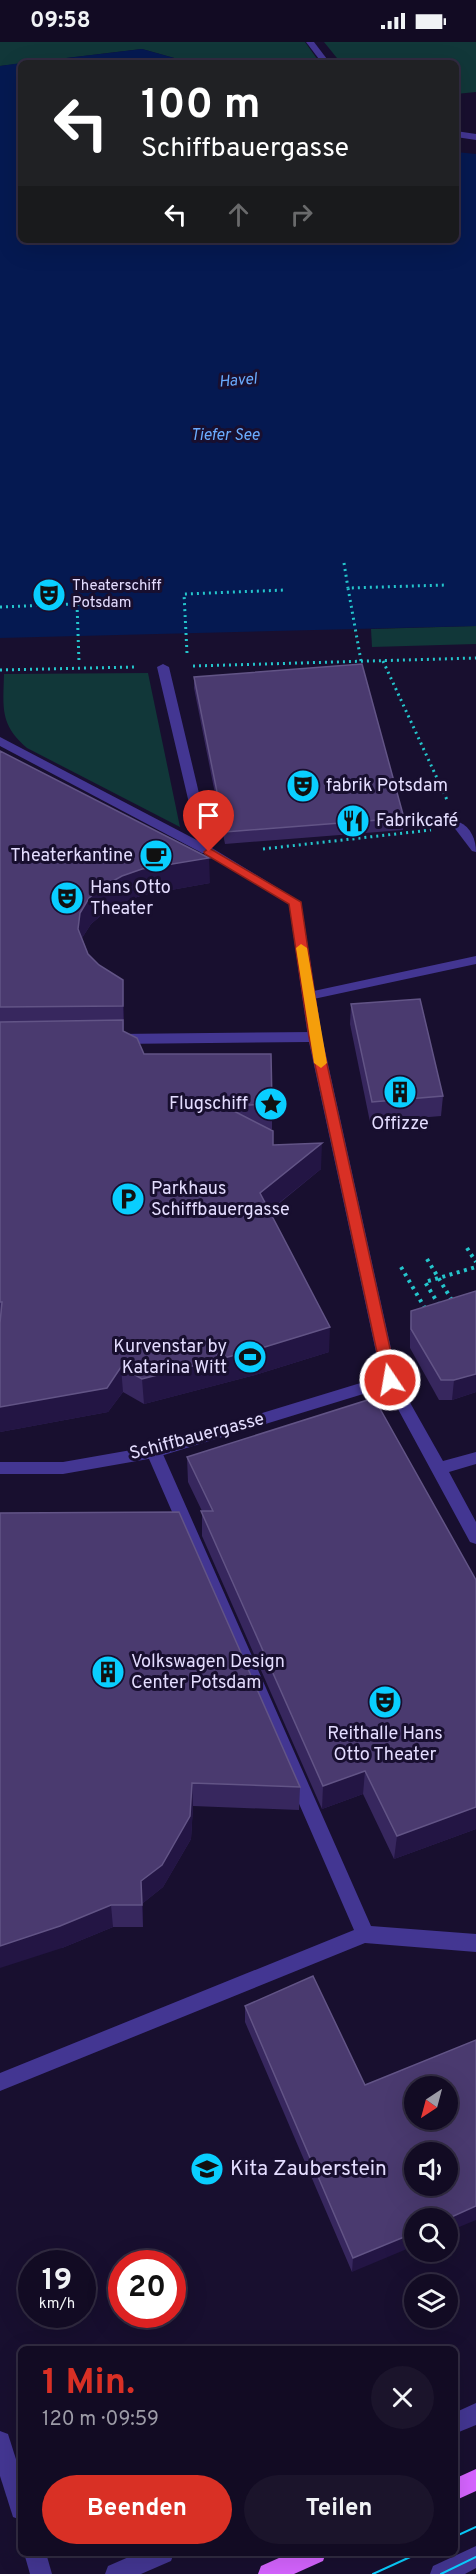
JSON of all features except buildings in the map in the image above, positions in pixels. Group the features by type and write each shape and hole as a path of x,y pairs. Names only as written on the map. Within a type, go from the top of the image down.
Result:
{"main road":[{"path":"458,2488 476,2480"},
{"path":"269,2574 308,2556"}],"street":[{"path":"310,42 324,60"},
{"path":"459,134 476,137"},
{"path":"163,667 210,852"},
{"path":"0,741 210,852 295,902 315,1037 390,1380 476,1537"},
{"path":"459,826 476,848"},
{"path":"309,996 476,960"},
{"path":"105,1039 315,1037"},
{"name":"Schiffbauergasse","path":"0,1468 63,1468 154,1452 390,1380"},
{"path":"154,1452 365,1934"},
{"path":"438,1470 476,1458"},
{"path":"0,2082 365,1934 476,1943"},
{"path":"458,2422 476,2414"},
{"path":"0,2442 18,2499"},
{"path":"36,2556 41,2574"},
{"path":"116,2574 156,2556"},
{"path":"441,2574 476,2557"}],"path":[{"path":"344,563 361,661"},
{"path":"348,588 446,585"},
{"path":"188,666 184,594 286,591"},
{"path":"0,607 96,603"},
{"path":"77,604 79,662"},
{"path":"0,670 476,658"},
{"path":"210,852 459,826 383,661"},
{"path":"467,1248 476,1262"},
{"path":"428,1259 455,1306"},
{"path":"401,1267 429,1315"},
{"path":"442,1311 425,1282 476,1267"}],"green space":[{"path":"0,42 305,42 318,60 181,60 142,49 50,60 18,60 18,64 0,66"},
{"path":"324,42 476,42 476,92 459,94 459,60 339,60"},
{"path":"476,626 476,644 372,647 371,629"},
{"path":"148,673 180,827 27,748 12,732 5,716 4,674"}],"water":[{"path":"142,49 181,60 49,60"},
{"name":"Tiefer See","path":"18,63 18,243 459,243 459,152 476,154 476,626 0,638 0,66"}],"tram line":[{"path":"458,2535 476,2527"},
{"path":"373,2574 412,2556"},
{"path":"441,2574 476,2557"}],"slow traffic":[{"path":"301,948 321,1063"}],"place":[{"name":"Theaterschiff Potsdam","path":"49,595"},
{"name":"fabrik Potsdam","path":"303,786"},
{"name":"Fabrikcafé","path":"353,821"},
{"name":"Theaterkantine","path":"156,856"},
{"name":"Hans Otto Theater","path":"67,898"},
{"name":"Offizze","path":"400,1092"},
{"name":"Flugschiff","path":"271,1104"},
{"name":"Parkhaus Schiffbauergasse","path":"128,1199"},
{"name":"Kurvenstar by Katarina Witt","path":"250,1357"},
{"name":"Volkswagen Design Center Potsdam","path":"108,1672"},
{"name":"Reithalle Hans Otto Theater","path":"385,1702"},
{"name":"Kita Zauberstein","path":"207,2169"}],"route":[{"path":"209,852 295,902 315,1037 390,1380"}],"water label":[{"name":"Havel","path":"238,381"}]}
